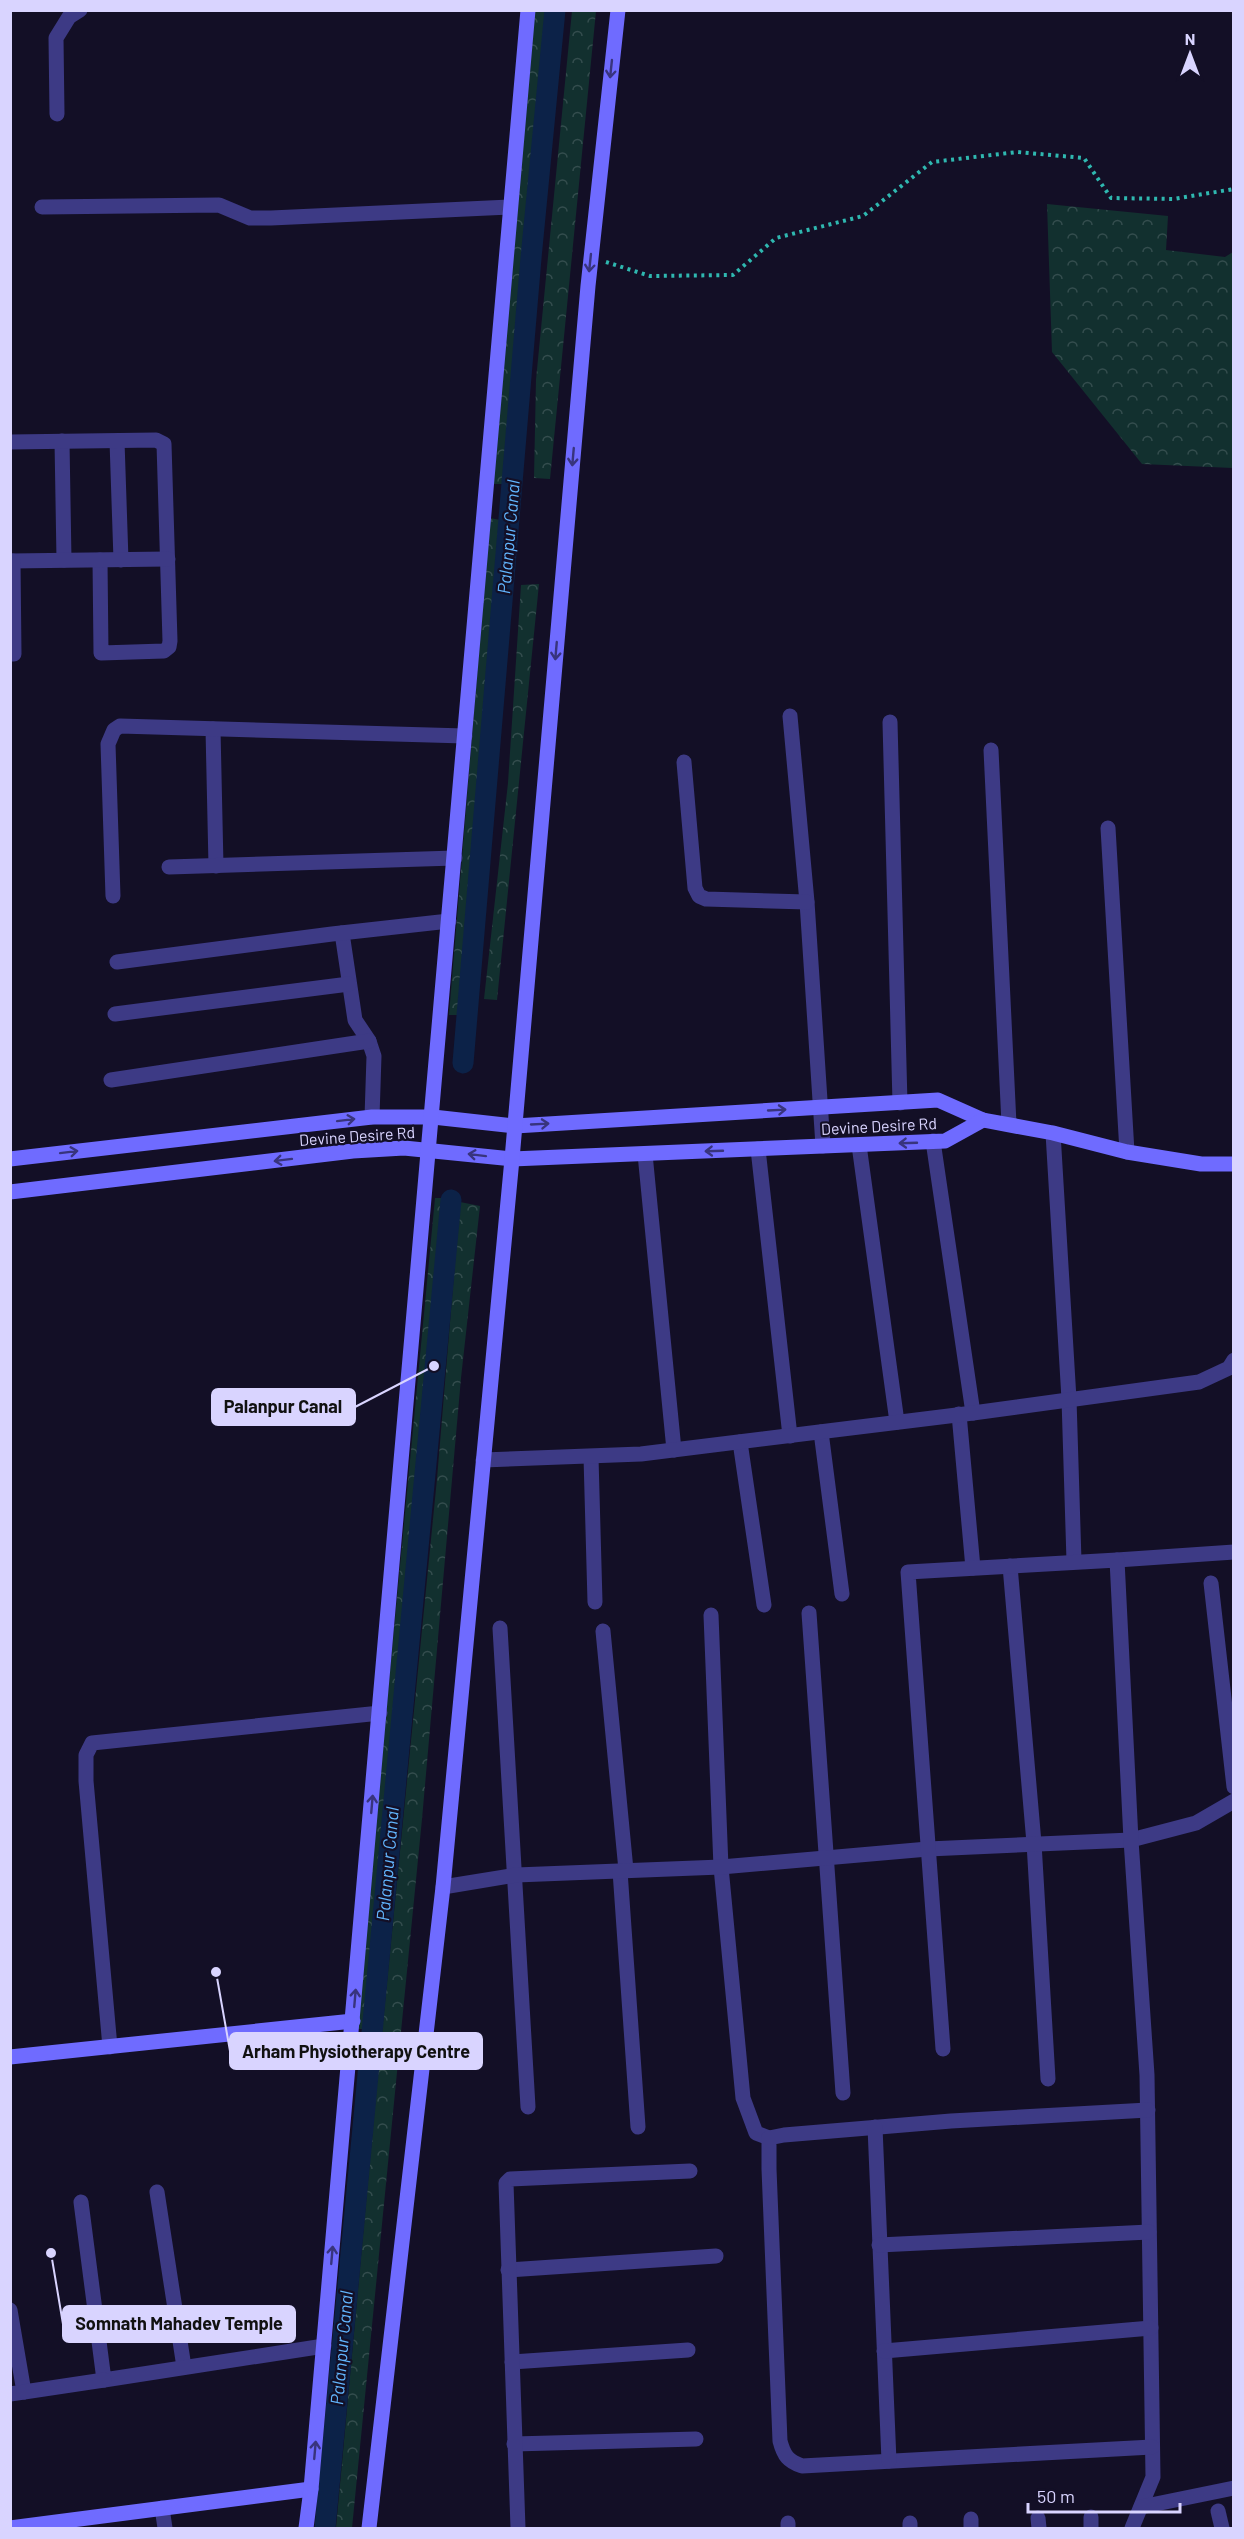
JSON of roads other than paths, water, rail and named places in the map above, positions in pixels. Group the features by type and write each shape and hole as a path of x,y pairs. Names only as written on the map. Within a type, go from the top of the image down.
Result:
{"street":[{"path":"57,114 56,38 69,17 80,10"},
{"path":"306,2529 433,1117 528,10"},
{"path":"369,2529 443,1887 515,1126 591,257 618,10"},
{"path":"42,207 219,205 250,218 271,218 510,207"},
{"path":"10,442 156,440 164,444 169,647 158,652 101,653 100,560"},
{"path":"62,441 64,560"},
{"path":"117,441 121,560"},
{"path":"10,654 14,654 12,561 168,559"},
{"path":"790,716 807,902 823,1146"},
{"path":"890,722 900,1103"},
{"path":"113,896 108,744 114,730 120,726 465,736"},
{"path":"213,729 216,866"},
{"path":"991,750 1009,1124"},
{"path":"684,762 695,888 699,896 706,899 807,902"},
{"path":"1108,828 1127,1152"},
{"path":"169,867 455,858"},
{"path":"117,963 449,921"},
{"path":"342,933 355,1020 369,1041 374,1056 372,1117"},
{"path":"115,1014 349,984"},
{"path":"111,1080 369,1041"},
{"name":"Devine Desire Rd","path":"10,1159 372,1117 433,1117 515,1126 938,1100 982,1120"},
{"path":"982,1120 1053,1133 1127,1152 1201,1164 1233,1164"},
{"name":"Devine Desire Rd","path":"10,1192 353,1151 404,1148 512,1159 933,1142 945,1141 982,1120"},
{"path":"1053,1133 1069,1399 1074,1562"},
{"path":"933,1142 966,1414 973,1568"},
{"path":"859,1144 897,1422"},
{"path":"758,1149 790,1436"},
{"path":"645,1154 674,1450"},
{"path":"483,1460 591,1457 740,1443 1199,1383 1229,1368 1233,1360"},
{"path":"821,1432 842,1594"},
{"path":"740,1443 764,1605"},
{"path":"591,1457 595,1602"},
{"path":"943,2049 908,1572 1233,1552"},
{"path":"1117,1560 1148,2110 1153,2477 1132,2529"},
{"path":"1010,1566 1034,1843 1048,2079"},
{"path":"1211,1583 1226,1662 1233,1786"},
{"path":"809,1613 843,2093"},
{"path":"711,1615 722,1867 743,2098 756,2133 769,2138 875,2127 1148,2110"},
{"path":"500,1628 528,2107"},
{"path":"603,1631 623,1870 638,2127"},
{"path":"110,2047 86,1780 86,1755 92,1743 380,1713"},
{"path":"443,1887 516,1875 722,1867 826,1856 928,1849 1131,1840 1196,1823 1233,1801"},
{"path":"10,2057 353,2021"},
{"path":"875,2127 889,2461"},
{"path":"769,2138 779,2418 783,2453 790,2462 802,2466 1152,2447"},
{"path":"518,2529 504,2192 506,2183 510,2179 690,2170"},
{"path":"157,2193 183,2367"},
{"path":"81,2202 104,2380"},
{"path":"879,2245 1149,2232"},
{"path":"508,2270 716,2256"},
{"path":"10,2310 17,2393 324,2346"},
{"path":"884,2351 1151,2328"},
{"path":"512,2362 688,2350"},
{"path":"514,2444 696,2439"},
{"path":"1141,2507 1233,2488"},
{"path":"10,2528 311,2489"},
{"path":"162,2508 165,2529"},
{"path":"1218,2511 1222,2529"}],"waterway":[{"name":"Palanpur Canal","path":"463,1063 531,258 555,10"},
{"name":"Palanpur Canal","path":"325,2528 451,1200"}],"place":[{"name":"Palanpur Canal","path":"434,1366"},
{"name":"Arham Physiotherapy Centre","path":"216,1972"},
{"name":"Somnath Mahadev Temple","path":"51,2253"}]}
